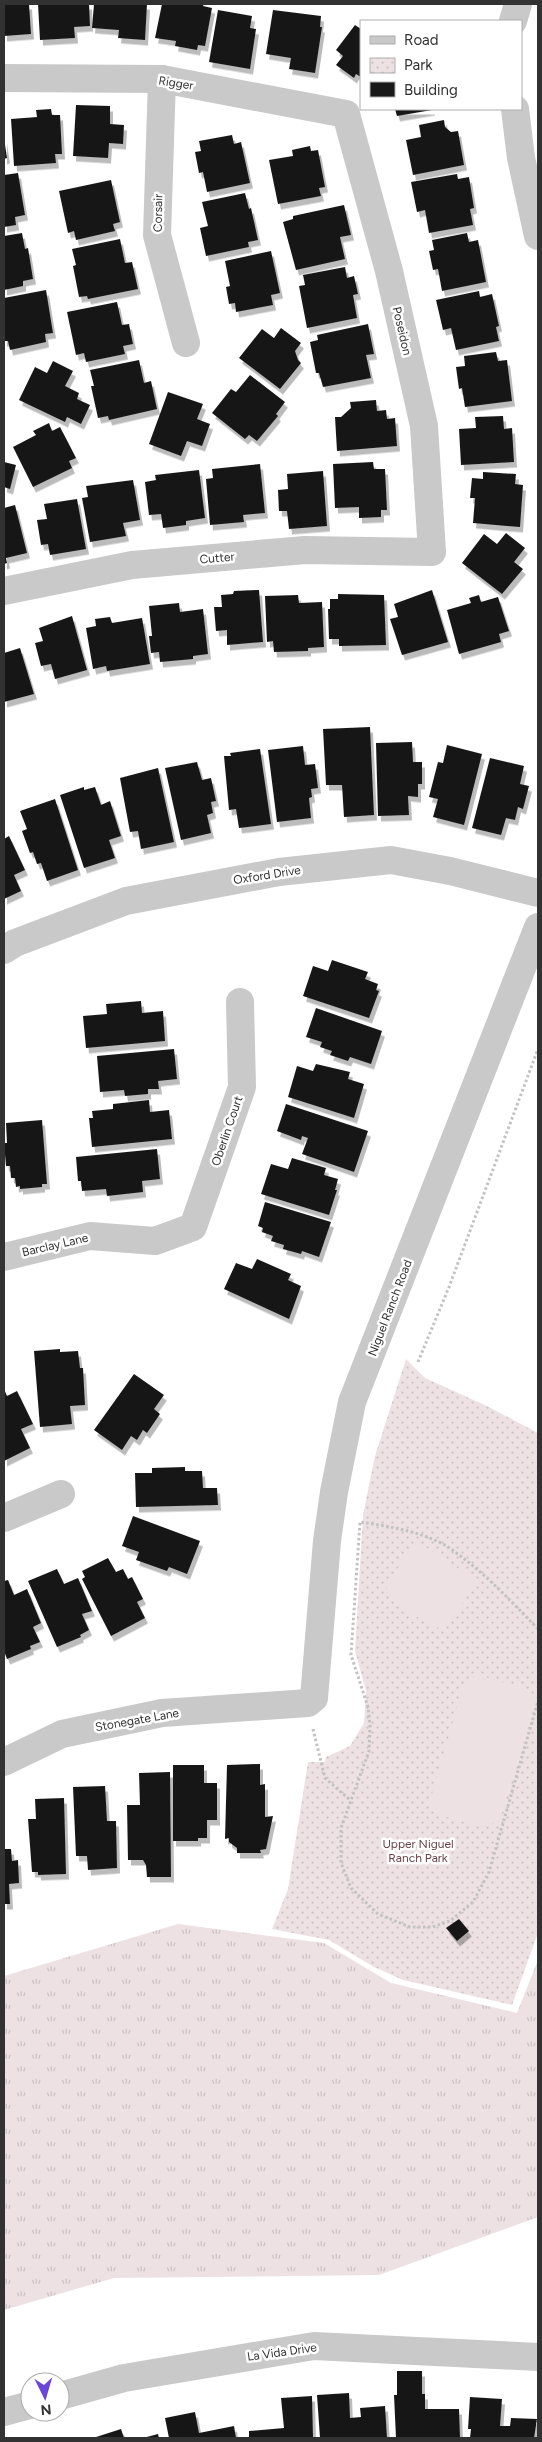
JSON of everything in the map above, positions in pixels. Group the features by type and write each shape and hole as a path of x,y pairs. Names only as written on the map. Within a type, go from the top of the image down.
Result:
{"street":[{"path":"514,20 518,4"},
{"name":"Rigger","path":"4,78 162,79 346,114"},
{"name":"Corsair","path":"162,79 157,235 186,343"},
{"path":"515,110 521,158 538,236"},
{"name":"Poseidon","path":"346,114 389,272 424,426 432,552"},
{"name":"Cutter","path":"4,592 132,566 305,550 432,552"},
{"name":"Oxford Drive","path":"4,950 15,943 126,901 279,872 390,860 450,871 538,893"},
{"name":"Niguel Ranch Road","path":"308,1703 314,1698 316,1688 327,1541 334,1492 352,1402 538,927"},
{"name":"Oberlin Court","path":"193,1227 242,1086 240,1002"},
{"name":"Barclay Lane","path":"4,1257 90,1236 155,1241 193,1227"},
{"path":"4,1518 61,1494"},
{"name":"Stonegate Lane","path":"4,1762 62,1734 162,1713 308,1703"},
{"name":"La Vida Drive","path":"70,2393 124,2378 314,2346 538,2357"},
{"path":"4,2412 20,2407"}],"path":[{"path":"418,1362 538,1049"},
{"path":"538,1629 496,1585 446,1546 397,1527 360,1522 351,1655 368,1706 370,1742 369,1751 341,1828 342,1863 351,1888 378,1914 410,1927 432,1927 450,1921 473,1902 489,1872 538,1702"},
{"path":"308,1703 325,1778 350,1800"}],"green space":[{"name":"Upper Niguel Ranch Park","path":"406,1359 425,1378 487,1406 538,1433 538,1933 512,2005 403,1980 374,1967 329,1940 272,1929 288,1889 308,1762 325,1762 326,1757 350,1746 364,1723 366,1691 355,1651 363,1515 375,1456"},
{"path":"415,1540 476,1580 460,1609 449,1622 435,1628 395,1603 386,1592 387,1586"},
{"path":"478,1675 530,1690 536,1701 500,1819 485,1828 440,1815 430,1801 464,1683"},
{"path":"178,1924 324,1943 391,1983 517,2013 538,1960 538,2217 379,2275 114,2278 4,2310 4,1976"}],"building":[{"path":"4,4 29,4 31,34 4,36"},
{"path":"38,4 89,4 90,26 74,27 75,38 40,40"},
{"path":"94,4 147,4 145,40 118,38 119,30 92,28"},
{"path":"162,4 204,4 203,6 212,8 205,46 198,45 197,50 175,46 176,41 155,38"},
{"path":"218,10 252,16 250,28 256,29 250,69 209,62"},
{"path":"273,10 321,16 320,27 322,27 315,73 289,69 291,58 266,54"},
{"path":"355,25 360,28 360,76 356,74 354,78 336,65 343,56 336,50"},
{"path":"76,105 110,106 110,124 124,125 123,144 109,143 108,158 73,156"},
{"path":"51,109 52,115 60,115 62,154 55,154 56,163 14,166 11,119 37,117 36,110"},
{"path":"395,110 432,110 397,116"},
{"path":"444,120 445,127 451,132 458,131 464,165 413,175 406,140 421,137 419,125"},
{"path":"232,135 234,144 241,142 250,183 207,192 203,172 199,173 195,152 201,151 199,141"},
{"path":"4,138 7,158 4,159"},
{"path":"310,146 311,151 318,150 325,187 319,188 321,196 278,204 269,160 293,156 292,150"},
{"path":"18,173 25,215 15,217 16,225 4,227 4,175"},
{"path":"457,174 458,179 469,177 474,208 470,209 473,225 429,233 425,210 417,212 411,182"},
{"path":"111,180 120,222 113,224 115,231 76,240 74,231 68,233 59,191"},
{"path":"245,193 249,209 251,208 258,240 248,242 249,247 206,256 200,228 208,226 202,202"},
{"path":"344,205 351,235 340,237 345,259 296,270 283,222 293,219 293,216"},
{"path":"22,233 25,249 28,248 33,279 23,281 23,286 4,290 4,236"},
{"path":"467,233 469,242 478,240 486,282 442,291 438,269 433,270 429,251 434,250 432,240"},
{"path":"120,239 125,263 132,262 138,289 88,299 87,296 79,297 73,266 76,265 72,249"},
{"path":"271,251 280,293 271,295 273,305 236,312 235,303 229,304 226,287 230,286 225,261"},
{"path":"345,267 347,278 354,276 358,294 353,295 357,318 307,328 299,286 305,285 303,275"},
{"path":"46,290 53,333 45,334 46,342 10,350 8,341 4,341 4,298"},
{"path":"479,291 480,297 492,294 499,326 496,327 499,341 456,350 451,328 443,330 436,300"},
{"path":"117,302 122,325 129,324 133,344 123,346 125,354 86,362 84,353 76,355 67,312"},
{"path":"368,324 374,354 366,355 371,378 323,387 319,373 316,373 310,342 318,340 317,335"},
{"path":"281,328 301,343 295,351 301,363 280,389 239,358 262,329 274,338"},
{"path":"496,352 498,361 507,360 512,401 465,407 462,388 459,389 456,367 465,366 464,356"},
{"path":"139,360 144,383 151,381 157,409 109,420 108,416 98,418 91,386 94,386 90,370"},
{"path":"53,361 73,371 65,386 79,393 77,399 90,405 81,424 67,417 65,422 19,400 35,367 47,373"},
{"path":"250,375 285,402 276,414 278,416 257,441 249,435 245,439 212,413 231,389 236,392"},
{"path":"168,392 203,404 197,419 210,424 202,446 187,441 181,456 149,444"},
{"path":"376,400 377,411 386,410 387,419 395,418 397,446 337,451 335,417 341,417 351,408 350,402"},
{"path":"503,416 504,429 512,428 514,462 461,465 459,429 476,428 475,417"},
{"path":"49,423 52,431 60,427 76,458 69,461 72,468 33,487 13,447 36,435 33,431"},
{"path":"4,462 16,465 10,489 4,487"},
{"path":"373,462 374,469 385,469 387,510 381,510 381,517 359,518 359,507 335,508 333,464"},
{"path":"260,464 265,513 243,515 244,522 210,525 206,479 213,478 212,469"},
{"path":"199,470 205,518 186,521 186,525 163,528 161,514 149,515 145,482 156,480 155,475"},
{"path":"323,471 327,526 289,529 287,511 279,511 278,490 288,489 287,474"},
{"path":"483,472 516,474 515,484 523,485 520,527 473,523 475,498 470,498 472,478 483,479"},
{"path":"133,480 140,520 123,523 126,536 90,542 82,498 88,497 86,486"},
{"path":"77,499 86,549 50,555 48,544 41,545 37,520 47,519 44,504"},
{"path":"15,505 27,553 6,558 7,563 4,564 4,508"},
{"path":"506,533 525,548 514,562 523,569 502,594 462,563 484,534 497,544"},
{"path":"259,590 263,642 227,645 227,630 216,631 214,607 222,607 221,595 233,594 234,591"},
{"path":"432,590 448,642 402,655 390,619 398,617 394,604"},
{"path":"338,594 384,595 386,645 339,646 339,639 329,639 328,609 330,609 330,599 338,599"},
{"path":"298,595 299,603 322,602 324,647 308,648 308,651 274,652 273,641 267,642 265,596"},
{"path":"479,595 481,602 498,597 509,631 499,634 501,642 459,654 447,610 471,603 469,598"},
{"path":"179,603 180,612 203,609 208,654 193,656 193,659 160,662 159,652 151,653 149,636 152,636 149,606"},
{"path":"72,616 87,670 55,679 51,664 41,666 35,643 43,641 39,628"},
{"path":"110,617 112,623 142,618 150,664 107,671 106,666 93,669 86,628 96,626 95,619"},
{"path":"20,648 34,694 4,702 4,653"},
{"path":"370,727 374,815 344,817 342,785 326,785 323,729"},
{"path":"412,742 413,762 422,762 422,784 418,784 418,797 408,796 409,815 378,816 376,743"},
{"path":"447,745 482,754 464,825 433,817 438,799 429,797 438,762 443,763"},
{"path":"303,746 305,765 315,764 318,788 311,789 312,797 309,798 311,818 277,822 268,750"},
{"path":"260,749 271,824 239,828 236,809 229,810 224,756 231,756 230,753"},
{"path":"490,758 524,766 520,784 529,786 523,809 518,807 515,820 506,818 501,835 472,828"},
{"path":"197,762 202,780 211,778 216,801 211,802 213,813 207,815 211,833 181,840 165,768"},
{"path":"158,768 174,842 141,849 138,831 130,832 120,778"},
{"path":"84,787 84,790 95,787 101,805 110,801 121,836 109,840 115,858 84,868 60,795"},
{"path":"55,799 78,870 47,881 41,863 37,864 33,852 30,853 22,831 27,829 20,811"},
{"path":"9,836 25,870 14,875 21,891 4,899 4,839"},
{"path":"332,960 368,972 365,979 378,984 376,990 379,991 369,1018 303,996 313,966 328,971"},
{"path":"141,1001 142,1013 163,1011 165,1041 86,1048 83,1016 107,1014 106,1004"},
{"path":"316,1008 382,1031 371,1064 350,1057 348,1061 330,1055 332,1051 320,1047 322,1042 306,1037"},
{"path":"174,1049 177,1079 158,1081 159,1089 148,1089 148,1094 125,1096 124,1090 100,1092 97,1056"},
{"path":"316,1064 350,1072 348,1079 364,1084 354,1118 288,1097 297,1066 313,1071"},
{"path":"149,1100 150,1112 169,1110 172,1139 92,1147 89,1118 93,1118 92,1111 113,1109 113,1104"},
{"path":"286,1104 368,1131 354,1172 302,1154 308,1138 302,1136 301,1140 277,1131"},
{"path":"42,1120 47,1184 42,1184 42,1187 20,1189 20,1186 16,1187 15,1178 11,1178 10,1166 6,1166 4,1143 7,1143 6,1123"},
{"path":"157,1149 160,1179 142,1181 143,1192 107,1196 106,1189 82,1191 81,1181 78,1181 76,1157"},
{"path":"292,1158 326,1168 324,1175 338,1179 335,1190 337,1190 329,1215 261,1194 271,1164 288,1169"},
{"path":"265,1202 331,1222 319,1257 302,1251 301,1254 283,1249 284,1245 271,1241 273,1236 262,1232 263,1228 258,1226"},
{"path":"257,1259 291,1274 288,1280 301,1286 289,1319 224,1289 236,1263 252,1269"},
{"path":"60,1349 60,1352 78,1351 80,1368 83,1368 85,1405 70,1406 72,1424 40,1427 34,1351"},
{"path":"134,1374 164,1395 154,1409 160,1414 147,1433 143,1430 137,1440 131,1436 122,1450 94,1430"},
{"path":"4,1389 7,1396 17,1391 33,1424 21,1429 30,1448 4,1461"},
{"path":"185,1467 185,1471 202,1471 203,1488 217,1488 218,1505 136,1507 135,1473 152,1473 152,1468"},
{"path":"133,1516 200,1541 187,1574 169,1567 167,1571 136,1560 139,1552 122,1546"},
{"path":"108,1558 116,1572 123,1569 128,1579 132,1577 143,1599 137,1602 145,1618 111,1636 82,1579 85,1577 82,1571"},
{"path":"57,1569 64,1584 78,1578 92,1611 82,1614 89,1630 80,1635 81,1637 57,1647 28,1581"},
{"path":"8,1580 14,1595 27,1589 41,1623 33,1627 40,1642 30,1646 31,1649 7,1659 4,1651 4,1581"},
{"path":"260,1764 260,1785 265,1784 265,1817 273,1816 266,1849 260,1850 261,1853 237,1853 237,1848 229,1842 229,1838 225,1839 227,1765"},
{"path":"173,1765 204,1765 204,1783 217,1783 217,1820 207,1820 207,1838 198,1838 198,1841 173,1841"},
{"path":"170,1772 171,1877 147,1877 146,1865 143,1860 128,1860 127,1805 140,1805 139,1773"},
{"path":"105,1786 107,1821 116,1821 117,1868 88,1870 87,1856 76,1856 73,1787"},
{"path":"64,1798 66,1874 38,1875 38,1872 32,1872 28,1819 36,1819 35,1799"},
{"path":"4,1849 11,1849 12,1861 18,1860 19,1883 9,1884 10,1904 4,1904"},
{"path":"459,1919 469,1931 457,1941 446,1928"},
{"path":"397,2371 422,2371 422,2394 425,2394 425,2409 459,2409 460,2438 396,2438 394,2395 397,2395"},
{"path":"349,2393 350,2418 361,2417 360,2408 385,2406 387,2438 320,2438 317,2395"},
{"path":"312,2396 313,2438 249,2438 249,2431 284,2428 281,2398"},
{"path":"470,2397 502,2399 500,2426 510,2426 511,2418 537,2419 534,2438 470,2438 471,2429 468,2429"},
{"path":"195,2412 199,2433 234,2426 236,2438 169,2438 165,2418"},
{"path":"121,2429 124,2438 93,2438"},
{"path":"158,2434 159,2438 143,2438"}]}
